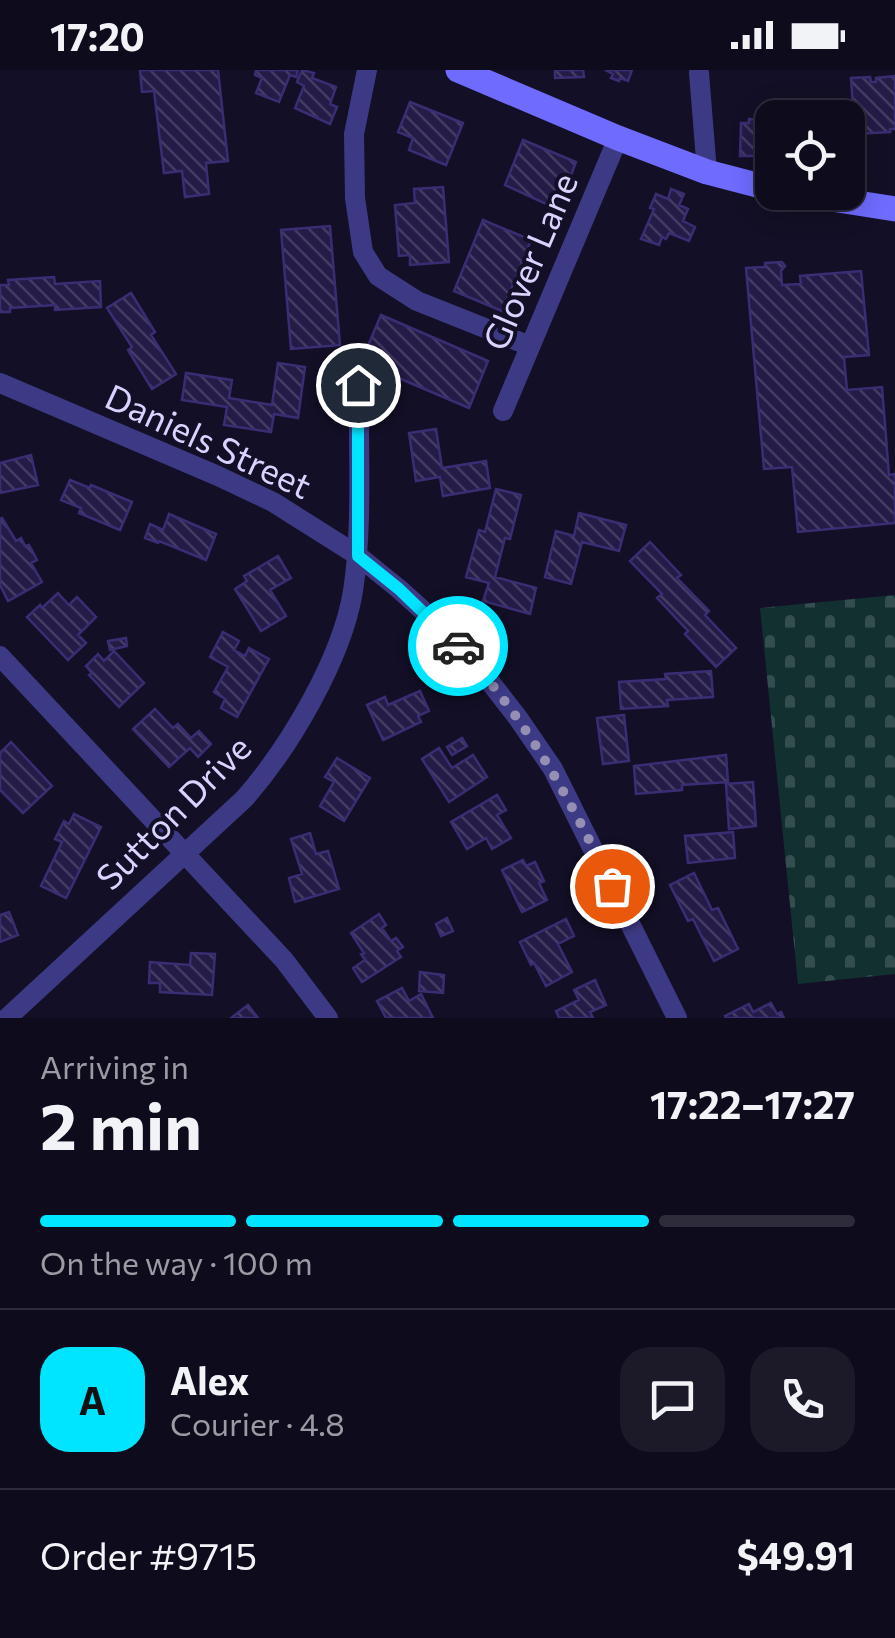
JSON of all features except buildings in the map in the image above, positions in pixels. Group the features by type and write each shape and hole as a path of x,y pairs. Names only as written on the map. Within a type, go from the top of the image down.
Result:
{"main road":[{"path":"458,70 618,138 707,172 755,185"},
{"path":"865,205 895,210"}],"street":[{"path":"367,70 354,134 355,198 363,252 378,276 417,301 530,346"},
{"path":"699,73 707,172"},
{"name":"Glover Lane","path":"504,411 618,138"},
{"name":"Daniels Street","path":"0,383 273,502 358,556 438,624 487,678 552,769 677,1018"},
{"name":"Sutton Drive","path":"6,1018 244,799 262,779 304,715 340,636 352,596 358,556 358,385"},
{"path":"0,656 284,960 328,1018"}],"green space":[{"path":"895,595 895,974 798,984 760,608"}],"way so far":[{"path":"458,646 518,718 552,769 612,886"}],"route":[{"path":"358,385 358,556 458,646"}]}
